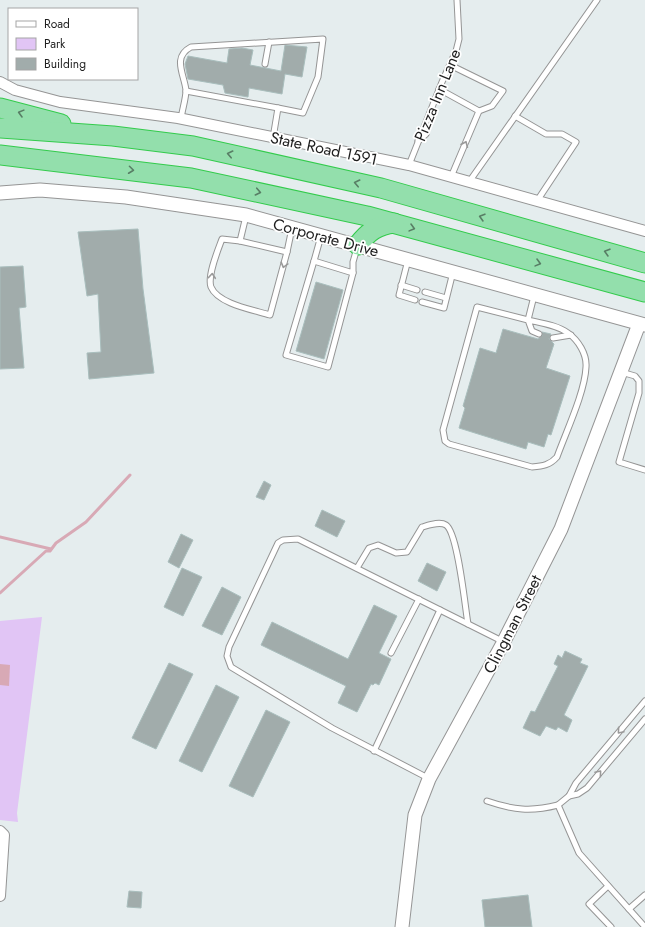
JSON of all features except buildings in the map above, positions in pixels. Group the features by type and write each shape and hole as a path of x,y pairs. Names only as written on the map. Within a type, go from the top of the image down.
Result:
{"highway":[{"path":"0,108 113,136"},
{"path":"0,128 113,136 193,146 381,188 645,262"},
{"path":"0,156 92,165 191,178 394,223 645,292"},
{"path":"0,167 92,165"},
{"path":"339,210 349,217 357,228 359,237 358,245"},
{"path":"358,245 374,228 394,223"}],"street":[{"name":"State Road 1591","path":"0,82 16,90 60,102 181,119 409,165 645,231"},
{"name":"Corporate Drive","path":"0,193 40,190 126,197 246,215 642,325"},
{"name":"Clingman Street","path":"402,927 415,815 429,779 503,642 561,529 620,372 642,325"},
{"path":"0,831 4,835 0,896"}],"lane":[{"name":"Pizza Inn Lane","path":"409,165 427,118 456,51 459,39 457,0"},
{"path":"469,182 597,0"},
{"path":"181,119 186,91 180,65 180,56 184,50 191,47 323,39 318,77 303,113 186,91"},
{"path":"265,64 269,42"},
{"path":"450,64 503,91 492,106 479,111 451,177"},
{"path":"439,89 479,111"},
{"path":"273,138 278,108"},
{"path":"515,116 546,134 562,134 576,142 538,201"},
{"path":"418,141 427,132 427,118"},
{"path":"240,240 246,215"},
{"path":"287,252 240,240 222,239 211,272 211,287 217,295 226,302 270,315 287,252 292,227"},
{"path":"321,235 286,355 328,367 353,273 353,262 358,245"},
{"path":"408,259 398,295 415,300"},
{"path":"314,261 353,273"},
{"path":"422,302 444,308 453,272"},
{"path":"401,285 417,290"},
{"path":"425,292 446,298"},
{"path":"534,295 528,320 532,331 539,334"},
{"path":"477,307 528,320 559,328 571,335 580,346 585,356 586,365 585,375 557,456 552,462 544,466 532,468 449,444 445,441 443,430 477,307"},
{"path":"553,338 571,335"},
{"path":"620,372 635,376 639,381 639,393 619,462 645,470"},
{"path":"357,568 369,548 378,545 396,553 406,552 422,527 433,524 445,524 451,530 456,543 468,624"},
{"path":"429,779 374,751 231,667 227,656 229,647 278,543 283,540 298,539 503,642"},
{"path":"392,653 419,599"},
{"path":"374,751 440,610"},
{"path":"487,801 504,807 522,810 538,810 558,805 569,796 576,783 645,701"},
{"path":"569,796 578,794 587,788 645,719"},
{"path":"558,805 579,853 645,927"},
{"path":"608,886 589,904 611,927"},
{"path":"629,909 645,895"}],"green space":[{"path":"42,617 17,813 18,822 0,820 0,621"}],"shaded area":[{"path":"0,664 10,665 9,686 0,685"}],"waterway":[{"path":"0,593 46,551 50,551 56,543 86,522 130,475"},
{"path":"0,537 51,549"}]}
